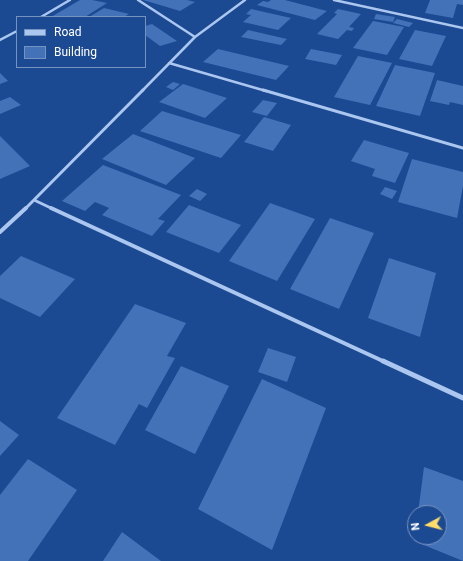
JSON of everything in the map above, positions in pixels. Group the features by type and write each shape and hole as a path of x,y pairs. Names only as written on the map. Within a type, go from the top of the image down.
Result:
{"street":[{"path":"43,16 70,0"},
{"path":"138,0 195,37"},
{"path":"0,232 34,200 195,37 245,0"},
{"path":"334,0 463,28"},
{"path":"0,40 16,32"},
{"path":"169,63 463,148"},
{"path":"34,200 463,398"}],"building":[{"path":"80,0 92,0 107,3 87,16 53,16"},
{"path":"143,0 187,0 195,2 180,11"},
{"path":"271,0 285,0 327,11 315,20 257,5 263,1 268,2"},
{"path":"430,0 463,0 463,5 457,4 453,18 425,13"},
{"path":"104,8 129,14 126,16 91,16"},
{"path":"251,9 291,18 278,30 243,22 251,15 246,14"},
{"path":"338,9 361,14 349,27 354,28 352,31 347,30 338,39 317,34 337,14 334,13"},
{"path":"376,14 395,17 393,22 374,19"},
{"path":"397,19 413,23 409,27 393,23"},
{"path":"373,21 404,27 387,55 353,48"},
{"path":"152,24 177,41 160,46 146,36 146,26"},
{"path":"248,30 287,39 281,45 241,37"},
{"path":"415,30 446,36 432,66 399,59"},
{"path":"218,49 289,66 276,80 203,62"},
{"path":"311,49 342,55 336,65 305,59"},
{"path":"358,56 392,63 370,105 334,97"},
{"path":"395,65 435,73 420,116 376,106"},
{"path":"0,73 8,81 0,84"},
{"path":"437,80 463,86 463,105 450,102 449,105 430,101"},
{"path":"173,82 180,84 173,90 166,87"},
{"path":"183,84 227,98 205,118 159,102"},
{"path":"10,97 21,105 0,114 0,101"},
{"path":"263,100 277,103 267,116 252,112"},
{"path":"162,111 241,135 221,158 140,131"},
{"path":"264,117 291,125 273,151 244,142"},
{"path":"133,134 195,158 166,185 102,159"},
{"path":"0,136 30,166 0,179"},
{"path":"364,140 409,153 395,183 372,176 375,169 351,161"},
{"path":"412,159 463,172 463,186 457,218 398,202"},
{"path":"103,165 181,195 158,219 165,221 152,236 102,215 109,208 95,202 85,211 62,201"},
{"path":"385,187 397,191 392,199 380,194"},
{"path":"197,189 207,194 200,201 189,196"},
{"path":"270,203 315,219 277,281 229,261"},
{"path":"189,205 241,225 219,253 166,232"},
{"path":"330,218 374,233 339,309 290,289"},
{"path":"21,256 75,279 40,317 0,298 0,276"},
{"path":"389,258 436,273 420,337 368,318"},
{"path":"135,304 186,323 167,356 175,358 147,408 139,404 115,445 57,418"},
{"path":"268,348 296,357 287,382 258,372"},
{"path":"181,366 229,386 195,454 145,430"},
{"path":"262,379 326,408 272,550 198,509"},
{"path":"0,421 19,435 0,456"},
{"path":"28,459 77,490 28,561 0,561 0,495"},
{"path":"424,467 463,481 463,561 424,545 447,545 447,505 419,505"},
{"path":"122,532 161,561 103,561"}]}
